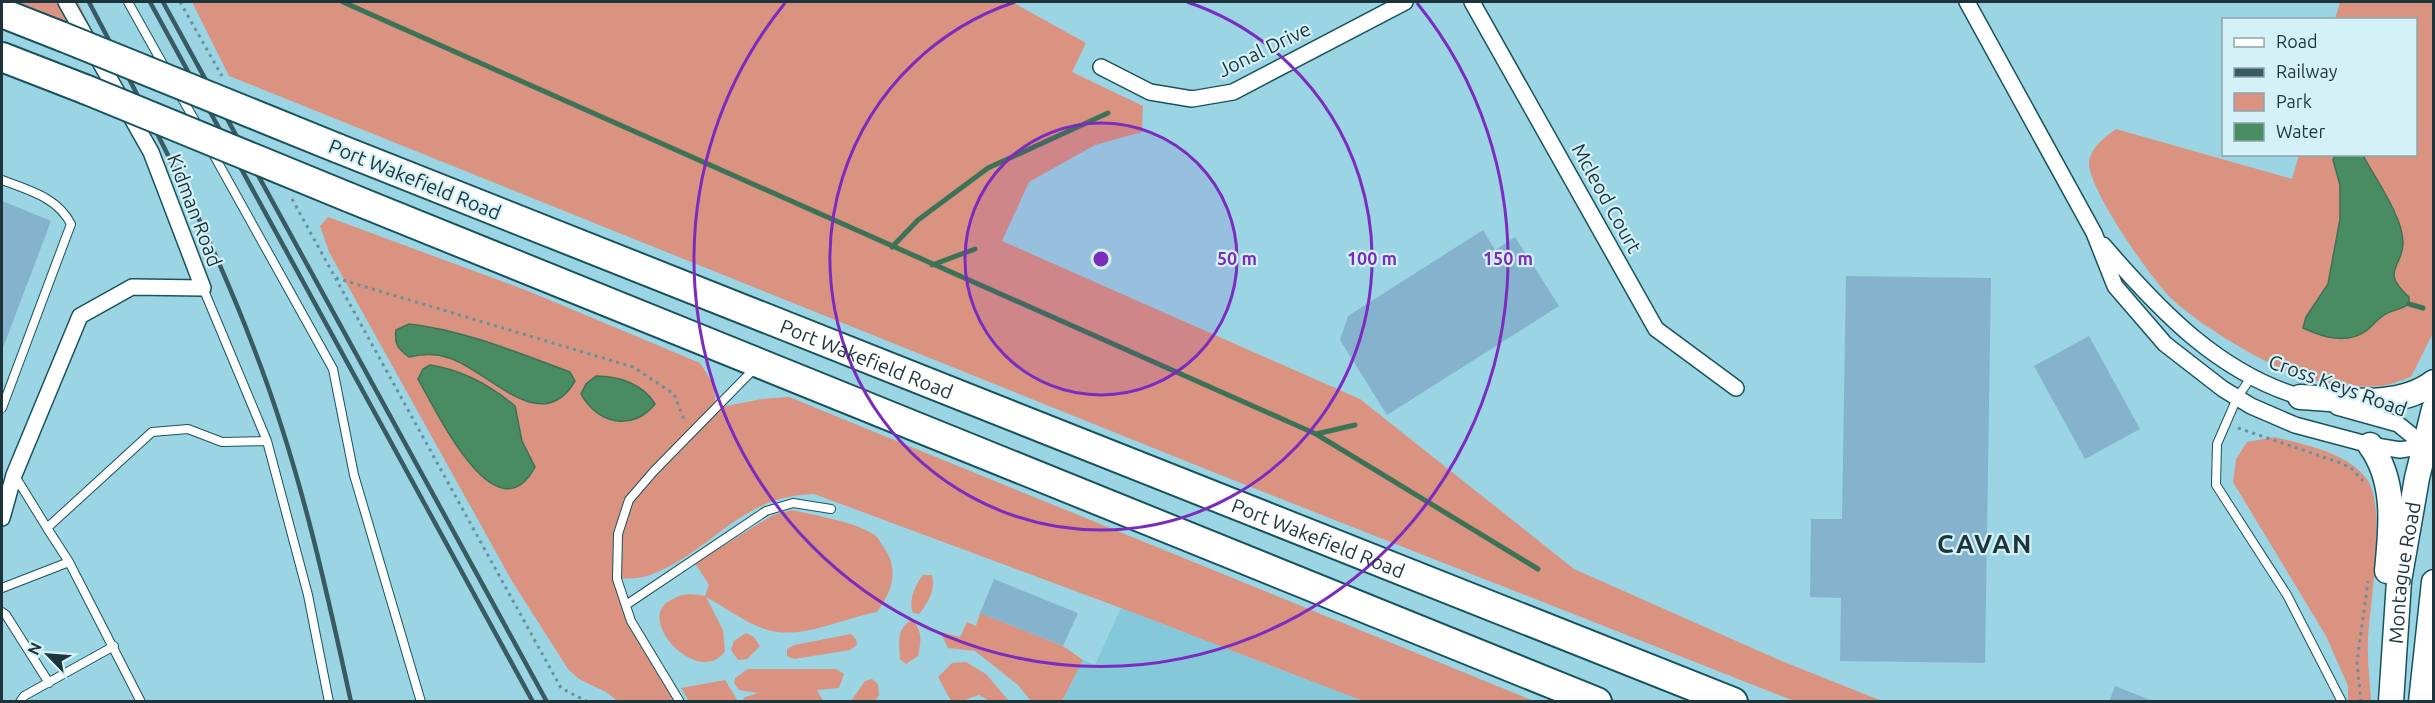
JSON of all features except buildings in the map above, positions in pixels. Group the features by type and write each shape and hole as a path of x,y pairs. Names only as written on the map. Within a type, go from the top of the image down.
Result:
{"highway":[{"name":"Port Wakefield Road","path":"2,13 1733,702"},
{"path":"2,57 1597,702"}],"main road":[{"path":"2300,397 2362,400 2407,396 2433,382"},
{"name":"Montague Road","path":"2390,702 2399,581 2429,442 2433,409"},
{"path":"2429,442 2433,476"},
{"path":"2370,445 2382,466 2390,505 2391,529 2381,637 2390,702"},
{"name":"Montague Road","path":"2421,702 2433,582"}],"street":[{"name":"Kidman Road","path":"2,518 14,475 80,316 132,287 203,288 151,152 66,2"},
{"name":"Jonal Drive","path":"1101,67 1150,92 1192,99 1233,92 1404,2"},
{"name":"Mcleod Court","path":"1472,2 1656,329 1736,388"},
{"name":"Cross Keys Road","path":"1967,2 2094,233 2115,286 2140,318 2180,358 2237,398 2295,425 2370,445 2400,450 2429,442"},
{"name":"Cross Keys Road","path":"2094,233 2166,315 2204,346 2252,376 2300,397 2398,424 2429,442"}],"lane":[{"path":"128,2 333,369 354,475 421,702"},
{"path":"2,180 43,195 65,213 70,225 2,408"},
{"path":"203,288 267,441 308,596 329,702"},
{"path":"680,702 631,621 617,579 618,534 630,500 759,364"},
{"name":"Cross Keys Road","path":"2252,376 2237,398 2217,444 2216,484 2287,595 2342,702"},
{"path":"47,528 152,432 188,429 222,442 267,441"},
{"path":"14,475 69,562 141,702"},
{"path":"626,605 766,511 793,503 831,509"},
{"path":"2,588 69,562"},
{"path":"2,612 49,683"},
{"path":"20,702 24,696 114,646"}],"path":[{"path":"180,2 226,82"},
{"path":"289,195 561,688 588,702"},
{"path":"336,278 633,367 674,394 690,435"},
{"path":"2226,423 2338,462 2350,468 2365,484"},
{"path":"2361,702 2357,662 2370,570"}],"shaded area":[{"path":"1121,608 1363,701 1062,702 1083,660 1095,665"}],"green space":[{"path":"2,2 78,2 103,54"},
{"path":"192,2 1012,2 1086,43 1072,72 1143,106 1142,132 1095,145 1029,182 1002,241 1360,399 1574,569 1777,659 1882,701 1794,701 1218,474 229,76"},
{"path":"2340,2 2433,2 2433,333 2411,377 2381,386 2326,383 2288,371 2246,351 2190,314 2165,292 2138,257 2099,193 2089,163 2095,148 2116,129 2292,179 2299,156 2417,156 2417,18 2335,18"},
{"path":"328,217 528,291 700,363 714,385 716,408 762,399 789,397 1534,701 1363,701 814,494 788,497 765,504 745,514 672,565 646,576 617,579 631,621 680,701 618,701 606,692 579,679 568,669 512,581 329,252 320,226"},
{"path":"2275,437 2324,451 2348,462 2366,478 2372,491 2377,533 2368,642 2371,701 2348,701 2348,686 2326,636 2233,482 2236,459 2247,442"},
{"path":"792,510 845,522 877,537 888,554 893,571 887,595 877,612 814,629 789,633 777,632 750,623 706,597 723,630 725,651 714,660 701,662 687,657 665,635 660,622 661,610 669,601 678,596 691,594 705,596 709,585 695,563 773,515"},
{"path":"923,575 932,575 932,591 919,614 913,613 911,603 913,593"},
{"path":"980,613 1063,646 1083,660 1062,701 1031,701 1018,685 975,651 948,648 940,632 960,637 967,622 976,626"},
{"path":"912,620 920,633 920,646 918,656 906,664 900,659 900,636 903,628"},
{"path":"746,633 754,637 760,646 747,659 738,660 731,650 734,641"},
{"path":"851,634 856,639 857,645 850,650 794,659 787,656 787,649 794,645"},
{"path":"966,662 986,674 1009,701 990,701 979,695 962,701 951,701 938,677 952,663"},
{"path":"748,669 836,669 844,674 839,688 817,690 823,701 742,701 745,697 758,693 739,690 734,683 735,678"},
{"path":"872,679 878,684 879,695 875,701 851,701 865,681"},
{"path":"725,680 738,701 689,701 681,688"}],"water":[{"path":"2335,156 2364,157 2388,199 2399,222 2403,243 2395,269 2395,281 2409,297 2409,304 2403,308 2384,315 2366,331 2343,339 2326,337 2303,328 2306,317 2328,284 2340,219 2340,185 2333,160"},
{"path":"409,324 450,331 491,343 570,372 575,381 561,397 547,404 531,402 514,396 465,365 449,358 429,354 409,357 398,346 396,330"},
{"path":"430,365 442,367 476,380 496,391 515,406 522,441 535,467 519,485 503,488 485,479 468,461 452,439 418,379 423,369"},
{"path":"596,376 630,382 644,391 655,404 646,413 626,421 606,418 596,412 581,394 586,384"}],"waterway":[{"path":"343,2 1316,434 1538,569"},
{"path":"892,247 918,220 988,168 1108,113"},
{"path":"932,265 975,249"},
{"path":"2409,304 2423,308"},
{"path":"1316,434 1355,425"}],"railway":[{"path":"89,2 197,215 253,346 284,433 297,478 351,702"},
{"path":"150,2 533,702"},
{"path":"163,2 547,702"}],"district":[{"name":"CAVAN","path":"1985,543"}]}
